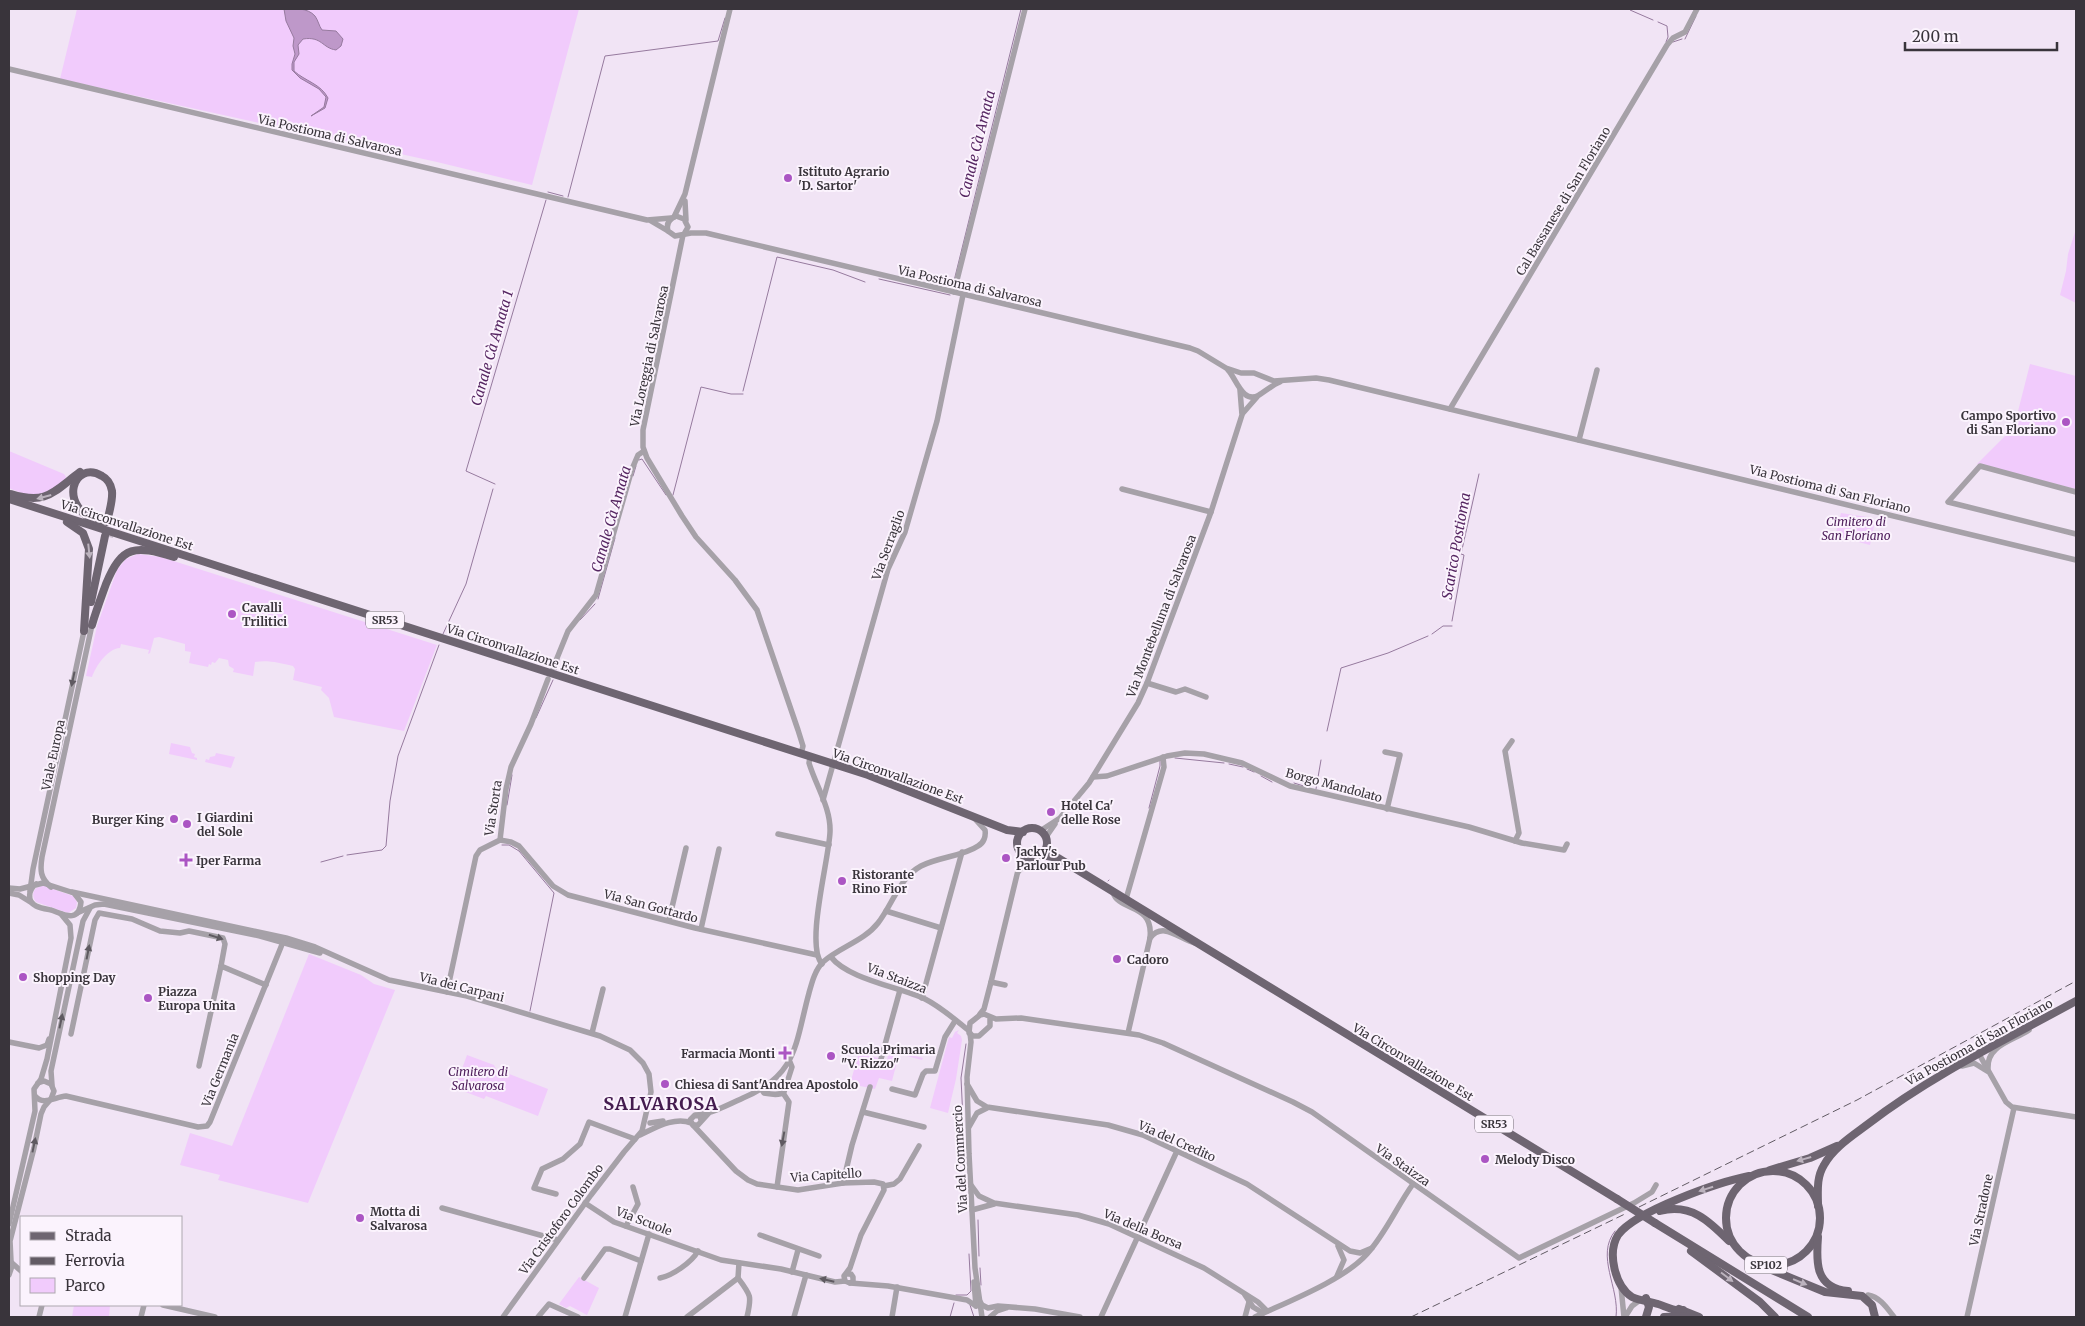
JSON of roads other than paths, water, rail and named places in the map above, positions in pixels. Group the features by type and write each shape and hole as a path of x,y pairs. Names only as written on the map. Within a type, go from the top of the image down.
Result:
{"main road":[{"path":"9,494 26,498 43,498 57,491 82,470 100,469 111,477 117,489 110,523 111,486 100,475 86,474 77,480 72,490 74,502 84,514 95,521 146,539 168,550"},
{"name":"Via Circonvallazione Est","path":"9,500 888,782 1007,830"},
{"path":"9,500 72,524 84,535 89,545 90,559 84,631"},
{"path":"84,631 107,536 92,625"},
{"path":"92,625 114,565 128,552 138,550 149,551 220,567"},
{"path":"1007,830 1023,832 1031,829 1040,831 1058,858"},
{"path":"1007,830 1018,840"},
{"path":"1023,832 1018,840 1018,846 1022,854 1030,858 1042,855 1058,858"},
{"path":"1042,855 1047,840"},
{"name":"Via Circonvallazione Est","path":"1058,858 1808,1317"},
{"name":"Via Postioma di San Floriano","path":"1868,1295 1836,1288 1823,1278 1816,1262 1820,1218 1818,1185 1821,1171 1829,1157 1845,1142 1915,1090 2076,1001"},
{"name":"Via Postioma di San Floriano","path":"1734,1247 1726,1227 1727,1206 1737,1187 1757,1174 1821,1154 1845,1142"},
{"path":"1699,1317 1645,1300 1628,1289 1620,1281 1613,1261 1614,1244 1624,1229 1648,1214 1685,1197 1757,1174 1779,1172 1796,1178 1810,1190 1818,1206"},
{"path":"1648,1214 1672,1209 1694,1212 1711,1222 1734,1247"},
{"path":"1658,1224 1679,1242 1760,1302 1775,1317"},
{"name":"SP102","path":"1734,1247 1744,1256 1756,1262 1774,1265 1796,1259 1810,1247 1818,1230"},
{"path":"1756,1262 1771,1271 1825,1292 1861,1296 1871,1304 1875,1317"},
{"path":"1868,1295 1877,1304 1880,1317"},
{"path":"1645,1300 1648,1311 1646,1317"},
{"path":"1794,1309 1815,1317"},
{"path":"1664,1317 1688,1315"}],"street":[{"path":"680,248 668,231 668,222 673,218 685,194 730,9"},
{"path":"954,292 1025,9"},
{"name":"Cal Bassanese di San Floriano","path":"1450,409 1667,45 1673,38 1685,32 1697,9"},
{"name":"Via Postioma di Salvarosa","path":"9,69 647,220 668,231"},
{"path":"673,236 677,237 684,234 688,227 685,194"},
{"path":"673,218 680,217 686,221"},
{"name":"Via Postioma di Salvarosa","path":"647,220 673,218"},
{"name":"Via Postioma di Salvarosa","path":"686,221 706,234"},
{"name":"Via Postioma di Salvarosa","path":"684,234 706,234 1190,348 1226,368 1254,373 1281,382 1322,379 1450,409"},
{"name":"Via Loreggia di Salvarosa","path":"644,451 643,430 684,234"},
{"name":"Via Serraglio","path":"824,800 888,569 905,532 937,421 963,295"},
{"name":"Via Postioma di Salvarosa","path":"1226,368 1240,388"},
{"path":"1579,440 1598,370"},
{"path":"1247,373 1241,379 1240,388 1248,397 1260,394 1264,384 1260,376"},
{"name":"Via Postioma di Salvarosa","path":"1260,394 1281,382"},
{"name":"Via Montebelluna di Salvarosa","path":"1047,840 1056,822 1093,776 1138,703 1147,683 1175,613 1211,512 1242,415 1240,388"},
{"name":"Via Montebelluna di Salvarosa","path":"1242,415 1260,394"},
{"name":"Via Postioma di San Floriano","path":"1450,409 2076,560"},
{"path":"553,668 568,631 596,595 632,469 638,455 644,451 696,537 738,584 757,610 802,743 801,754"},
{"path":"2076,492 1980,466 1948,502 2076,534"},
{"path":"1122,489 1211,512"},
{"name":"Viale Europa","path":"51,886 44,881 42,875 42,857 92,625"},
{"name":"Viale Europa","path":"32,887 33,869 84,631"},
{"name":"Via Storta","path":"447,992 476,856 480,850 500,840 506,789 511,767 531,724 548,679"},
{"path":"1147,683 1176,692 1185,689 1206,697"},
{"path":"1512,741 1505,751 1519,833 1515,840"},
{"path":"1385,752 1400,755 1387,809"},
{"name":"Borgo Mandolato","path":"1093,776 1107,776 1163,757 1204,754 1242,763 1290,786 1469,827 1522,843 1564,850 1567,844"},
{"path":"810,757 809,765 824,800 830,826 829,845 816,926 817,955 822,964"},
{"path":"1126,899 1164,767 1163,757"},
{"path":"648,1126 698,1118 762,1090 777,1078 790,1062 814,978 822,964 871,930 886,911 904,882 914,871 932,861 974,849 983,841 985,830 967,813"},
{"path":"1040,831 1056,822"},
{"path":"778,834 829,845"},
{"name":"Via San Gottardo","path":"500,840 511,842 520,847 551,884 562,892 701,929 817,955"},
{"path":"669,920 686,848"},
{"path":"701,929 719,849"},
{"path":"922,998 962,852"},
{"path":"1000,1019 979,1036 974,1036 969,1032 969,1024 980,1014 986,1001 1022,854"},
{"path":"1017,874 1030,858"},
{"path":"20,889 28,884 33,869"},
{"name":"Via dei Carpani","path":"32,887 44,883 72,892 266,933 329,955"},
{"path":"9,888 32,887 29,897 32,903"},
{"path":"1113,891 1116,898 1148,919 1151,926 1150,938 1128,1033"},
{"path":"72,892 79,898 83,921"},
{"path":"9,893 22,897 32,903"},
{"name":"Via dei Carpani","path":"32,903 37,907 69,916 80,910 104,904 308,945 392,981 447,992 592,1033 628,1048 643,1062 649,1074 651,1088 648,1126"},
{"path":"9,1275 12,1268 10,1242 41,1114 54,1093 51,1071 83,921 94,906"},
{"path":"886,911 941,928"},
{"path":"71,1034 93,928 99,913 132,919 160,932 180,933 189,931 223,938 225,944 221,966 199,1066"},
{"path":"9,1224 35,1111 34,1088 43,1073 72,932 69,923 61,914"},
{"name":"Via dei Carpani","path":"233,931 239,930 264,935 266,933"},
{"path":"1150,938 1159,931 1166,930 1186,941 1201,945"},
{"name":"Via Germania","path":"51,1099 66,1096 198,1126 206,1126 210,1122 266,985 282,940"},
{"name":"Via Staizza","path":"831,957 844,967 876,982 922,998 969,1032"},
{"path":"221,966 266,985"},
{"path":"991,982 1005,985"},
{"path":"592,1033 603,989"},
{"path":"881,1059 900,990"},
{"path":"986,1001 990,1026"},
{"path":"9,1042 39,1048 44,1047 48,1043 57,1003"},
{"path":"980,1014 989,1016"},
{"name":"Via Staizza","path":"989,1016 1000,1019 1021,1018 1128,1033 1163,1043 1302,1106 1519,1258 1634,1203 1652,1192 1656,1185"},
{"path":"1989,1072 1988,1061 1992,1052 2025,1033 2043,1019"},
{"path":"892,1089 915,1095 923,1074 926,1071 935,1070 945,1036 955,1021 965,1022 973,1020"},
{"name":"Via del Commercio","path":"969,1032 967,1105 977,1303"},
{"name":"Via del Commercio","path":"970,1050 979,1036"},
{"path":"39,1048 44,1056 43,1073"},
{"path":"1979,1054 2006,1102 2014,1108 2076,1117"},
{"path":"783,1093 792,1067 790,1062"},
{"path":"1915,1090 1970,1063 1978,1064 1989,1072"},
{"path":"38,1083 46,1081 53,1086"},
{"path":"967,1084 979,1103 967,1105"},
{"name":"Via Germania","path":"53,1086 66,1096"},
{"path":"843,1183 852,1145 870,1087"},
{"path":"762,1090 766,1093 783,1093"},
{"path":"777,1187 789,1102 783,1093"},
{"path":"35,1096 42,1101 51,1099"},
{"name":"Via del Credito","path":"979,1103 990,1108 1120,1128 1143,1135 1247,1184 1336,1244 1350,1251"},
{"path":"967,1105 982,1110 973,1118 969,1130"},
{"name":"Via del Credito","path":"982,1110 990,1108"},
{"name":"Via Stradone","path":"1967,1317 2014,1108"},
{"path":"863,1112 924,1128"},
{"path":"692,1124 698,1118"},
{"path":"648,1126 675,1122 698,1125 698,1118"},
{"path":"698,1118 705,1136"},
{"path":"556,1194 534,1188 542,1169 563,1159 580,1144 588,1122 636,1138"},
{"name":"Via Capitello","path":"692,1124 743,1177 757,1184 802,1190 843,1183 874,1182 884,1186"},
{"name":"Via Cristoforo Colombo","path":"503,1317 585,1203 636,1138 648,1126"},
{"path":"847,1282 844,1276 851,1275 852,1263 861,1235 884,1190 884,1186 894,1184 900,1180 919,1146"},
{"path":"1102,1317 1177,1151"},
{"path":"1255,1317 1335,1278 1357,1265 1372,1248 1413,1184"},
{"name":"Via della Borsa","path":"971,1185 977,1195 996,1204 1089,1217 1138,1237 1197,1264 1258,1302 1265,1312"},
{"path":"626,1226 638,1204 633,1187"},
{"path":"972,1207 979,1200 985,1200"},
{"name":"Via Scuole","path":"585,1203 614,1222 721,1260 792,1272 834,1282 897,1287 962,1299 988,1307 1035,1309 1080,1317"},
{"name":"Via della Borsa","path":"972,1207 996,1204"},
{"path":"442,1208 558,1240"},
{"path":"625,1317 649,1234"},
{"path":"760,1235 798,1250 820,1256"},
{"name":"Via del Credito","path":"1336,1244 1346,1261 1357,1265"},
{"path":"1350,1251 1360,1253 1372,1248"},
{"path":"584,1278 605,1249 610,1249 641,1261"},
{"path":"792,1272 798,1250"},
{"path":"660,1278 667,1277 686,1264 698,1251"},
{"path":"1350,1251 1355,1257 1357,1265"},
{"path":"1335,1278 1342,1267 1344,1257"},
{"path":"10,1261 20,1271"},
{"path":"739,1263 738,1278 750,1296 747,1317"},
{"name":"Via del Commercio","path":"975,1268 974,1293 980,1317"},
{"name":"Via Scuole","path":"851,1275 869,1284"},
{"path":"794,1317 808,1276"},
{"path":"687,1317 738,1278"},
{"path":"1620,1281 1624,1317"},
{"path":"892,1317 897,1287"},
{"path":"962,1299 971,1297 974,1293"},
{"name":"Via della Borsa","path":"1243,1293 1256,1310 1265,1312"},
{"path":"1868,1295 1875,1297 1881,1302 1894,1317"},
{"path":"1245,1317 1248,1300"},
{"path":"1624,1317 1632,1306 1645,1300"},
{"path":"538,1317 549,1304 578,1317"},
{"path":"166,1306 197,1315 215,1317"},
{"path":"699,1317 700,1308"},
{"path":"990,1317 998,1310 1010,1308"}],"waterway":[{"name":"Canale Cà Amata","path":"953,285 1021,9"},
{"name":"Scarico Postioma","path":"1631,9 1653,20"},
{"path":"1685,39 1696,16"},
{"name":"Canale Cà Amata 1","path":"568,197 605,56 718,41 725,18"},
{"name":"Scarico Postioma","path":"1658,22 1667,26 1668,37 1666,42"},
{"path":"1673,42 1682,39"},
{"name":"Canale Cà Amata 1","path":"548,192 563,196"},
{"name":"Canale Cà Amata 1","path":"495,484 466,471 546,200"},
{"name":"Canale Cà Amata","path":"743,391 777,257 833,270 865,282"},
{"name":"Canale Cà Amata","path":"879,279 950,295"},
{"name":"Canale Cà Amata","path":"673,495 701,387 731,394 743,394"},
{"name":"Canale Cà Amata","path":"639,460 642,459 666,495"},
{"name":"Canale Cà Amata","path":"633,476 636,466"},
{"name":"Scarico Postioma","path":"1452,621 1464,555 1461,554 1479,474"},
{"name":"Canale Cà Amata 1","path":"443,634 466,584 493,489"},
{"name":"Canale Cà Amata","path":"598,599 615,538"},
{"name":"Canale Cà Amata","path":"580,620 595,604"},
{"name":"Scarico Postioma","path":"1432,634 1443,626 1452,626"},
{"name":"Scarico Postioma","path":"1327,731 1341,668 1388,653 1428,636"},
{"name":"Canale Cà Amata 1","path":"347,855 382,850 386,846 390,801 398,756 439,645"},
{"name":"Canale Cà Amata","path":"556,670 559,660"},
{"name":"Canale Cà Amata","path":"536,718 553,680"},
{"name":"Scarico Postioma","path":"1175,758 1224,763"},
{"name":"Scarico Postioma","path":"1316,789 1321,760"},
{"name":"Scarico Postioma","path":"1149,808 1160,761"},
{"name":"Scarico Postioma","path":"1229,764 1243,767"},
{"name":"Scarico Postioma","path":"1247,769 1254,772"},
{"name":"Canale Cà Amata","path":"507,805 512,775"},
{"name":"Scarico Postioma","path":"1261,776 1272,782"},
{"name":"Scarico Postioma","path":"1294,783 1310,788"},
{"name":"Canale Cà Amata","path":"502,845 509,845 519,851 554,893 530,1011"},
{"name":"Canale Cà Amata 1","path":"321,862 343,856"},
{"name":"Scarico Postioma","path":"965,1161 961,1078 966,1044"},
{"path":"978,1220 979,1256"},
{"path":"1615,1231 1609,1241 1607,1251 1615,1295 1616,1317"},
{"name":"Scarico Postioma","path":"956,1295 967,1295 971,1291 969,1254"},
{"path":"980,1268 981,1285"},
{"name":"Scarico Postioma","path":"950,1317 954,1303"},
{"path":"970,1305 974,1317"}],"tunnel":[{"path":"109,537 112,524"}],"railway":[{"path":"1639,1207 1857,1100 2076,981"},
{"path":"1411,1317 1627,1213"}],"place":[{"name":"Istituto Agrario 'D. Sartor'","path":"788,178"},
{"name":"Campo Sportivo di San Floriano","path":"2066,422"},
{"name":"Cavalli Trilitici","path":"232,614"},
{"name":"Hotel Ca' delle Rose","path":"1051,812"},
{"name":"Burger King","path":"174,819"},
{"name":"I Giardini del Sole","path":"187,824"},
{"name":"Jacky's Parlour Pub","path":"1006,858"},
{"name":"Iper Farma","path":"186,860"},
{"name":"Ristorante Rino Fior","path":"842,881"},
{"name":"Cadoro","path":"1117,959"},
{"name":"Shopping Day","path":"23,977"},
{"name":"Piazza Europa Unita","path":"148,998"},
{"name":"Farmacia Monti","path":"785,1053"},
{"name":"Scuola Primaria \"V. Rizzo\"","path":"831,1056"},
{"name":"Chiesa di Sant'Andrea Apostolo","path":"665,1084"},
{"name":"Melody Disco","path":"1485,1159"},
{"name":"Motta di Salvarosa","path":"360,1218"}],"district":[{"name":"SALVAROSA","path":"661,1103"}],"park label":[{"name":"Cimitero di San Floriano","path":"1856,528"},
{"name":"Cimitero di Salvarosa","path":"478,1078"}]}
